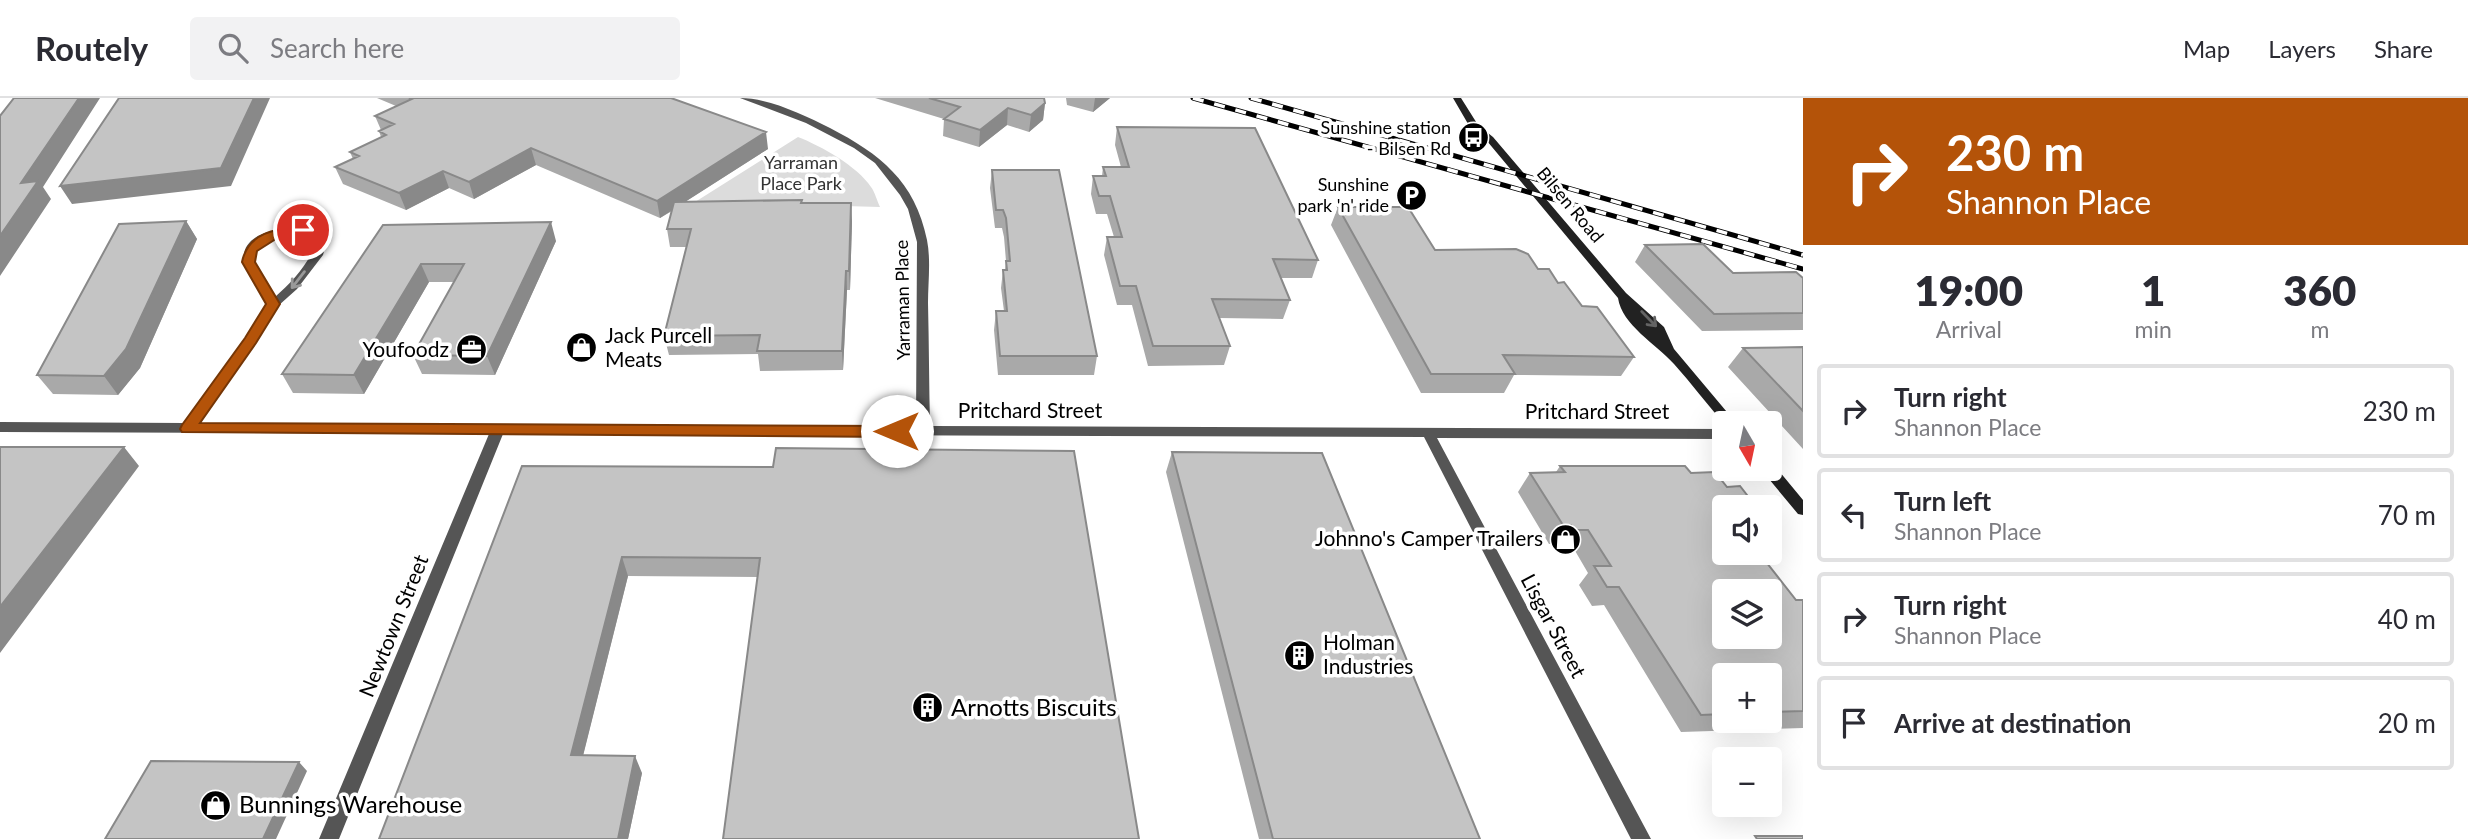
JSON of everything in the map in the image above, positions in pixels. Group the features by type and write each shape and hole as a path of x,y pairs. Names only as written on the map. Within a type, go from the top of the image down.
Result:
{"street":[{"name":"Yarraman Place","path":"744,98 809,121 857,146 878,161 905,194 913,209 922,242 923,431"},
{"name":"Bilsen Road","path":"1457,98 1474,127 1490,139 1622,295 1630,315 1640,327 1668,349 1720,411"},
{"path":"188,429 273,304 293,287 318,253 323,237 318,233 303,230 276,233 251,249 249,262 273,304"},
{"name":"Pritchard Street","path":"0,427 1712,434"},
{"name":"Newtown Street","path":"329,839 498,429"},
{"name":"Lisgar Street","path":"1429,433 1641,839"},
{"path":"1779,481 1803,510"}],"green space":[{"name":"Yarraman Place Park","path":"798,137 848,164 865,179 880,207 695,202"}],"building":[{"path":"14,98 79,98 21,183 38,181 0,236 0,116"},
{"path":"119,98 254,98 221,168 60,186"},
{"path":"409,98 671,98 766,132 657,201 531,148 469,182 443,171 399,193 335,167 359,156 350,152 386,135 379,131 394,124 375,116 412,99"},
{"path":"929,98 1044,98 1045,103 1031,115 1008,108 980,130 944,119 960,107"},
{"path":"1117,127 1255,128 1318,260 1273,259 1290,300 1212,299 1230,346 1153,346 1136,286 1120,286 1107,237 1122,237 1110,196 1099,196 1093,176 1106,176 1103,167 1129,167"},
{"path":"992,170 1059,170 1097,356 1000,356 996,311 1007,311 1003,270 1007,270 1006,261 1010,261 1006,218 1003,210 996,210"},
{"path":"802,200 801,203 851,203 849,271 846,271 842,351 757,351 760,335 664,336 691,229 667,229 674,202"},
{"path":"1338,207 1408,207 1435,250 1516,249 1528,254 1538,269 1549,269 1558,283 1564,282 1582,306 1597,307 1634,357 1503,355 1515,374 1431,374"},
{"path":"186,221 126,349 104,376 37,375 119,224"},
{"path":"551,222 487,356 413,355 464,264 421,264 354,375 282,374 383,225"},
{"path":"1703,244 1733,273 1796,272 1803,278 1803,313 1714,314 1645,245"},
{"path":"1803,347 1803,411 1743,348"},
{"path":"0,447 124,447 0,607"},
{"name":"Arnotts Biscuits","path":"776,448 1074,451 1139,839 723,839 760,558 622,557 571,755 635,756 618,839 379,839 522,466 773,467"},
{"name":"Holman Industries","path":"1172,452 1322,453 1480,839 1273,839"},
{"path":"1560,466 1685,466 1691,473 1712,472 1712,481 1722,481 1727,487 1740,486 1747,495 1712,495 1712,565 1768,565 1779,579 1712,579 1712,649 1782,649 1782,582 1796,600 1803,600 1803,711 1782,712 1782,663 1712,663 1712,715 1701,715 1619,587 1607,587 1594,566 1611,566 1588,530 1574,530 1571,525 1563,525 1530,473 1565,472"},
{"name":"Bunnings Warehouse","path":"151,761 299,762 263,839 105,839"},
{"path":"1755,836 1803,836 1803,839 1757,839"}],"railway":[{"path":"1193,98 1803,269"},
{"path":"1251,98 1803,255"}],"place":[{"name":"Sunshine station - Bilsen Rd","path":"1474,138"},
{"name":"Sunshine park 'n' ride","path":"1412,195"},
{"name":"Jack Purcell Meats","path":"582,348"},
{"name":"Youfoodz","path":"472,350"},
{"name":"Johnno's Camper Trailers","path":"1566,539"},
{"name":"Holman Industries","path":"1300,655"},
{"name":"Arnotts Biscuits","path":"928,708"},
{"name":"Bunnings Warehouse","path":"216,805"}],"route":[{"path":"303,230 276,233 251,249 249,262 273,304 264,321 188,429 897,431"}]}
